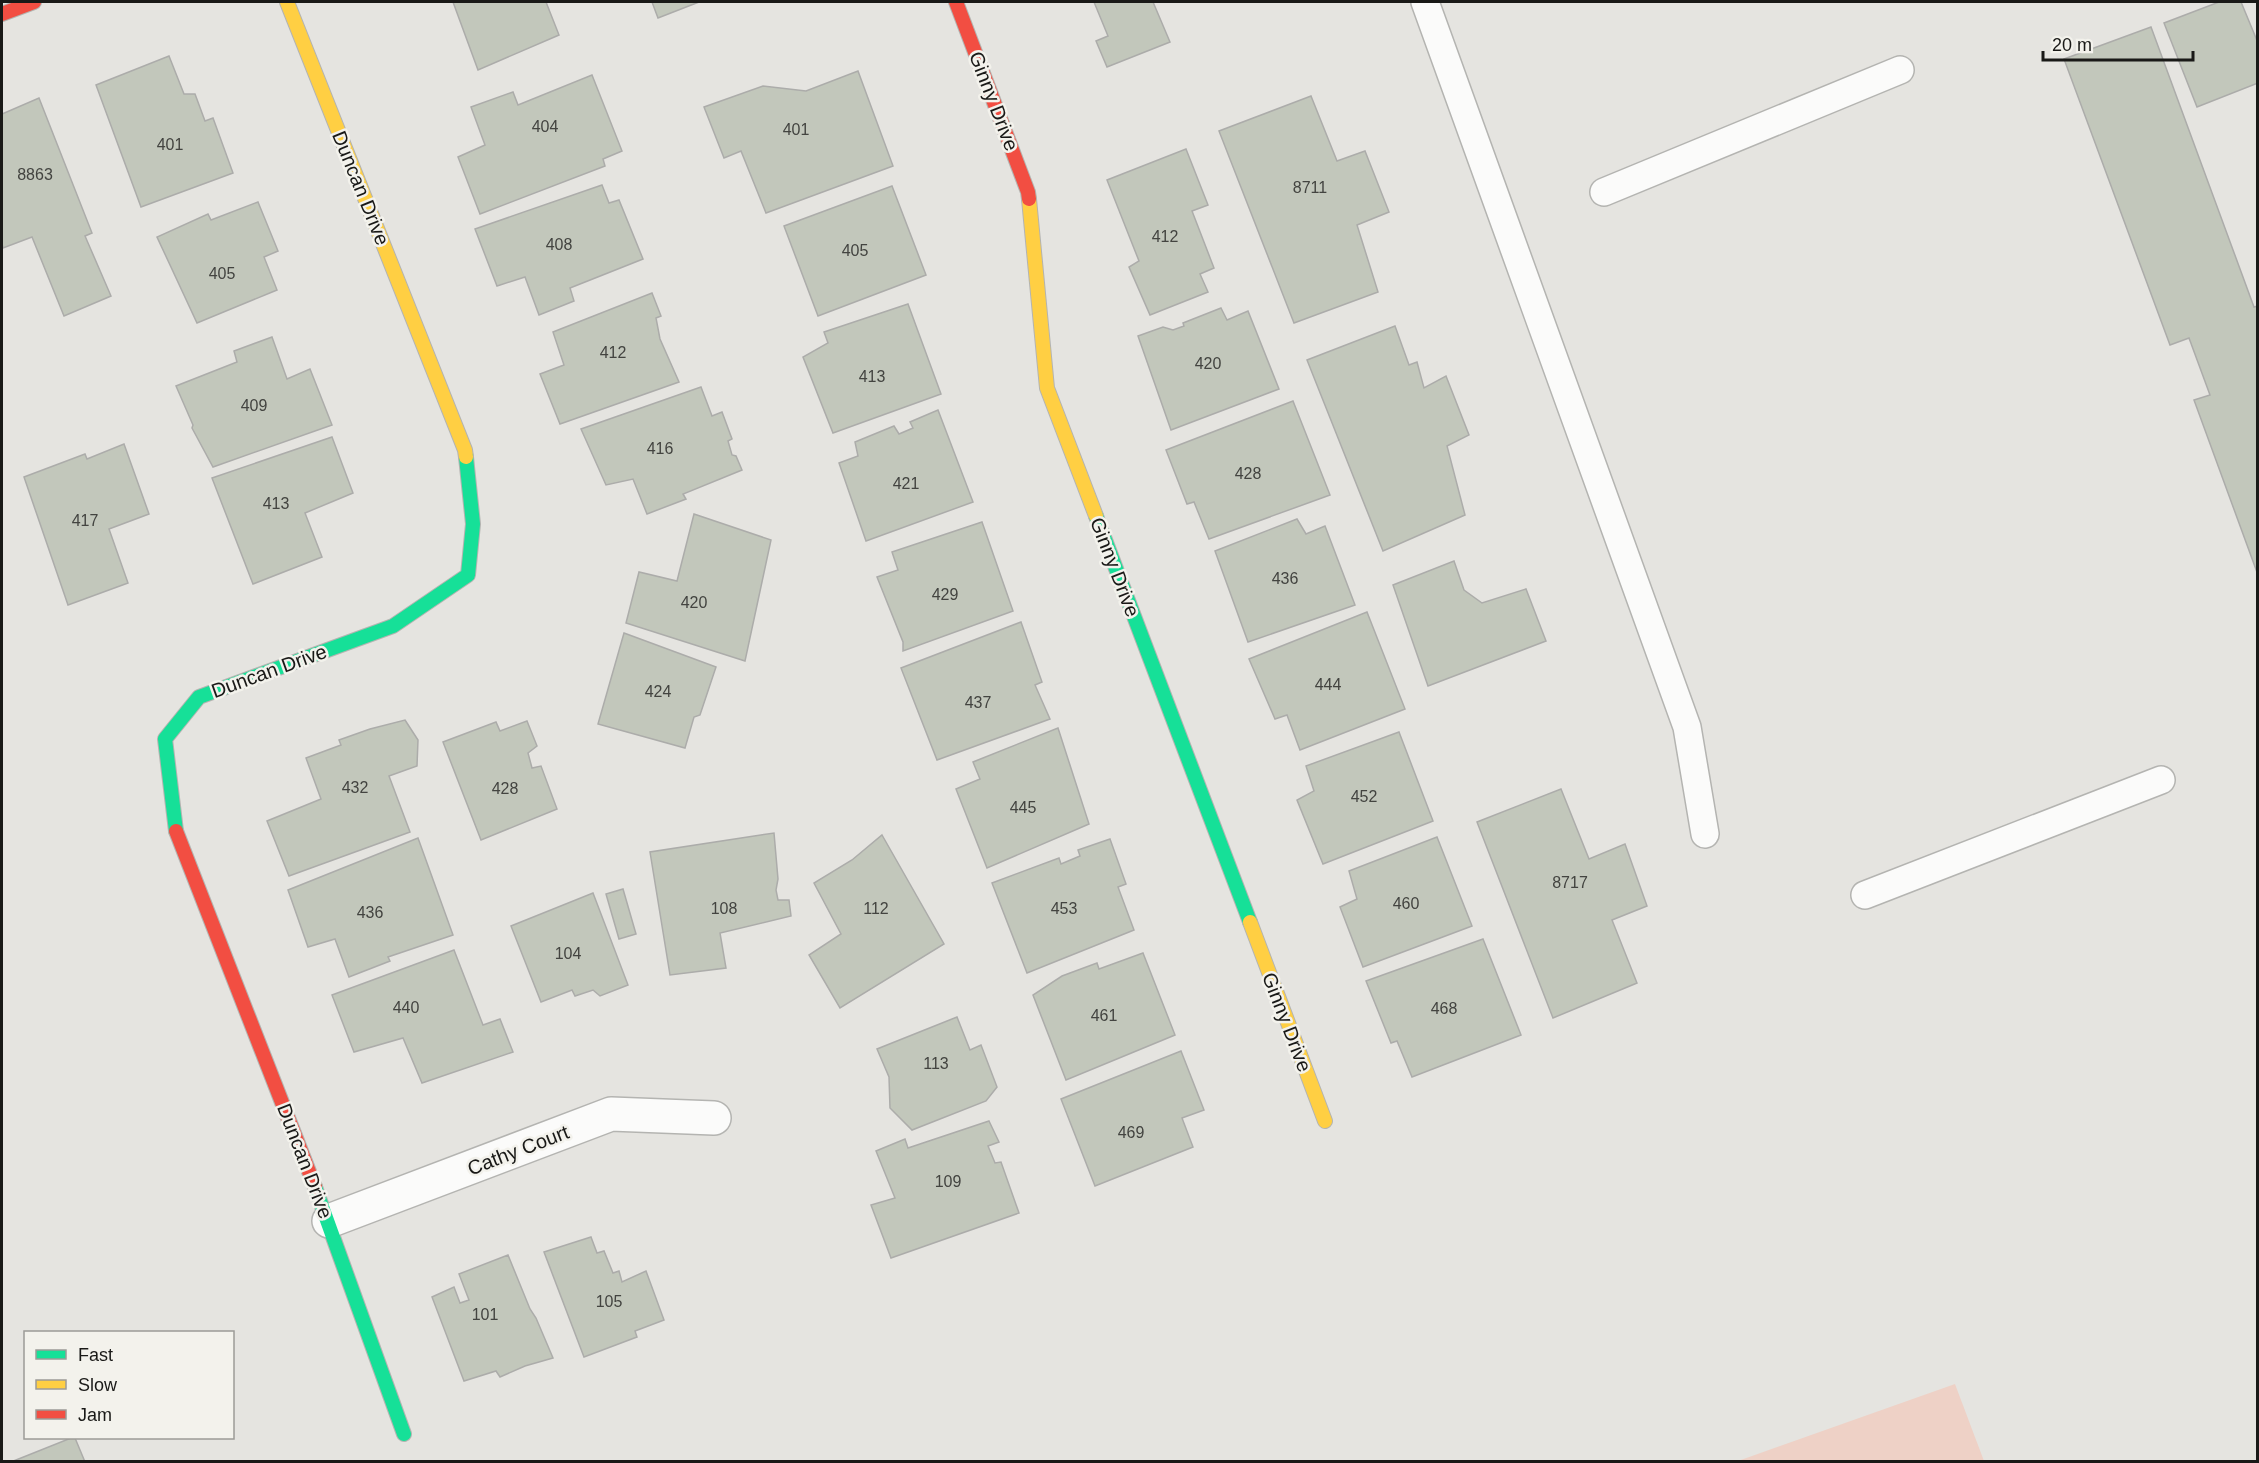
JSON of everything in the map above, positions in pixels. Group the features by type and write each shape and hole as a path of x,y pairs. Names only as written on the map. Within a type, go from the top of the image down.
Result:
{"street":[{"path":"2,14 34,2"},
{"name":"Duncan Drive","path":"287,2 465,450 473,524 468,575 393,626 199,697 165,740 174,826 329,1221 404,1434"},
{"name":"Ginny Drive","path":"956,2 1028,192 1047,388 1325,1121"},
{"name":"Cathy Court","path":"329,1221 611,1114 714,1118"}],"lane":[{"path":"1425,2 1687,727 1705,834"},
{"path":"1604,192 1900,70"},
{"path":"1865,895 2161,780"}],"shaded area":[{"path":"1955,1384 1984,1461 1738,1461"}],"building":[{"path":"453,2 546,2 559,35 478,70"},
{"path":"652,2 699,2 658,18"},
{"path":"1094,2 1153,2 1170,42 1107,67 1096,41 1108,36"},
{"path":"2219,2 2241,2 2258,43 2258,83 2197,107 2164,23"},
{"path":"2151,27 2254,307 2258,306 2258,575 2194,400 2210,395 2189,338 2170,345 2064,59"},
{"path":"169,56 184,94 195,94 205,121 213,118 233,173 141,207 96,85"},
{"path":"858,71 893,166 766,213 741,151 724,158 704,107 763,86 806,91"},
{"path":"592,75 622,151 603,159 605,166 480,214 458,157 485,145 471,107 513,92 518,105"},
{"path":"1311,96 1337,161 1365,151 1389,212 1357,225 1378,292 1294,323 1219,131"},
{"path":"39,98 92,233 85,236 111,296 64,316 32,237 3,248 2,244 2,114"},
{"path":"1186,149 1208,205 1192,211 1214,268 1200,274 1208,292 1150,315 1129,267 1139,261 1107,180"},
{"path":"602,185 609,203 619,200 643,259 570,288 574,301 539,315 525,277 497,286 475,229"},
{"path":"892,186 926,275 818,316 784,226"},
{"path":"258,202 278,251 264,257 277,290 197,323 157,237 208,214 211,220"},
{"path":"652,293 661,316 656,318 660,339 679,382 560,424 540,374 564,365 553,332"},
{"path":"908,304 941,394 833,433 803,357 828,343 824,332"},
{"path":"1221,308 1227,320 1248,311 1279,389 1171,430 1138,336 1163,327 1173,330 1184,326 1183,323"},
{"path":"1395,326 1409,365 1417,362 1424,388 1446,376 1469,435 1447,446 1465,515 1383,551 1307,360"},
{"path":"272,337 287,379 310,369 332,425 213,467 192,428 193,425 176,386 237,362 234,351"},
{"path":"701,387 712,416 722,412 732,439 728,441 732,455 736,456 742,470 683,494 686,499 647,514 633,479 606,485 581,429"},
{"path":"1293,401 1330,495 1209,539 1194,502 1187,504 1166,450"},
{"path":"938,410 973,502 866,541 839,463 858,456 855,442 894,426 899,434 913,428 910,422"},
{"path":"332,437 353,493 305,513 322,557 253,584 212,478"},
{"path":"124,444 149,514 109,529 128,583 68,605 24,477 85,454 87,459"},
{"path":"694,514 771,540 745,661 626,623 639,572 677,581"},
{"path":"1297,519 1306,534 1325,526 1355,605 1248,642 1215,551"},
{"path":"982,522 1013,611 903,651 903,642 877,577 898,570 892,552"},
{"path":"1454,561 1464,590 1482,603 1526,589 1546,641 1428,686 1393,585"},
{"path":"1367,612 1405,709 1300,750 1287,715 1275,719 1249,659"},
{"path":"1021,622 1042,682 1035,685 1050,719 937,760 901,668"},
{"path":"624,633 716,667 700,715 694,717 685,748 598,724"},
{"path":"405,720 418,740 417,766 389,776 410,832 289,876 267,821 321,799 306,758 341,745 339,740"},
{"path":"527,721 537,746 528,753 532,768 541,766 557,809 481,840 443,742 496,722 500,731"},
{"path":"1058,728 1089,824 987,868 956,789 980,779 973,762"},
{"path":"1399,732 1433,821 1323,864 1297,800 1314,791 1306,766"},
{"path":"1561,789 1589,859 1625,844 1647,906 1612,920 1637,983 1553,1018 1477,822"},
{"path":"774,833 778,900 789,900 791,916 720,933 726,968 670,975 650,852"},
{"path":"882,835 944,944 840,1008 809,955 841,934 814,883 852,860"},
{"path":"1437,837 1472,926 1363,967 1340,907 1357,899 1349,871"},
{"path":"418,838 453,935 388,957 390,961 349,977 335,939 308,947 288,890"},
{"path":"1110,839 1126,884 1118,887 1134,930 1027,973 992,883 1059,858 1061,864 1080,856 1078,850"},
{"path":"623,889 636,934 619,939 606,894"},
{"path":"593,893 628,985 600,996 593,990 575,996 572,990 541,1002 511,926"},
{"path":"1483,939 1521,1035 1412,1077 1397,1041 1391,1043 1366,981"},
{"path":"454,950 483,1025 500,1019 513,1052 422,1083 403,1038 354,1052 332,995"},
{"path":"1143,953 1175,1035 1066,1080 1033,995 1062,976 1097,963 1099,969"},
{"path":"957,1017 970,1050 981,1045 997,1087 986,1101 912,1130 890,1108 889,1077 877,1049"},
{"path":"1181,1051 1204,1110 1182,1118 1193,1147 1095,1186 1061,1099"},
{"path":"989,1121 999,1142 988,1146 995,1163 1001,1162 1019,1213 891,1258 871,1205 895,1198 876,1151 905,1139 908,1148"},
{"path":"591,1237 597,1253 604,1251 613,1273 619,1271 622,1282 646,1271 664,1320 635,1331 637,1337 584,1357 544,1252"},
{"path":"508,1255 553,1358 525,1366 500,1377 496,1371 464,1381 432,1297 454,1287 460,1303 469,1300 459,1274"},
{"path":"68,1439 75,1439 85,1462 11,1462"}],"traffic: fast":[{"path":"176,831 165,739 199,697 393,626 468,575 473,524 466,457"},
{"path":"1096,516 1250,922"},
{"path":"315,1187 404,1434"}],"traffic: slow":[{"path":"287,2 466,457"},
{"path":"1029,199 1047,388 1096,516"},
{"path":"1250,922 1325,1121"}],"traffic: jam":[{"path":"2,14 34,2"},
{"path":"956,2 1029,199"},
{"path":"176,831 315,1187"}]}
